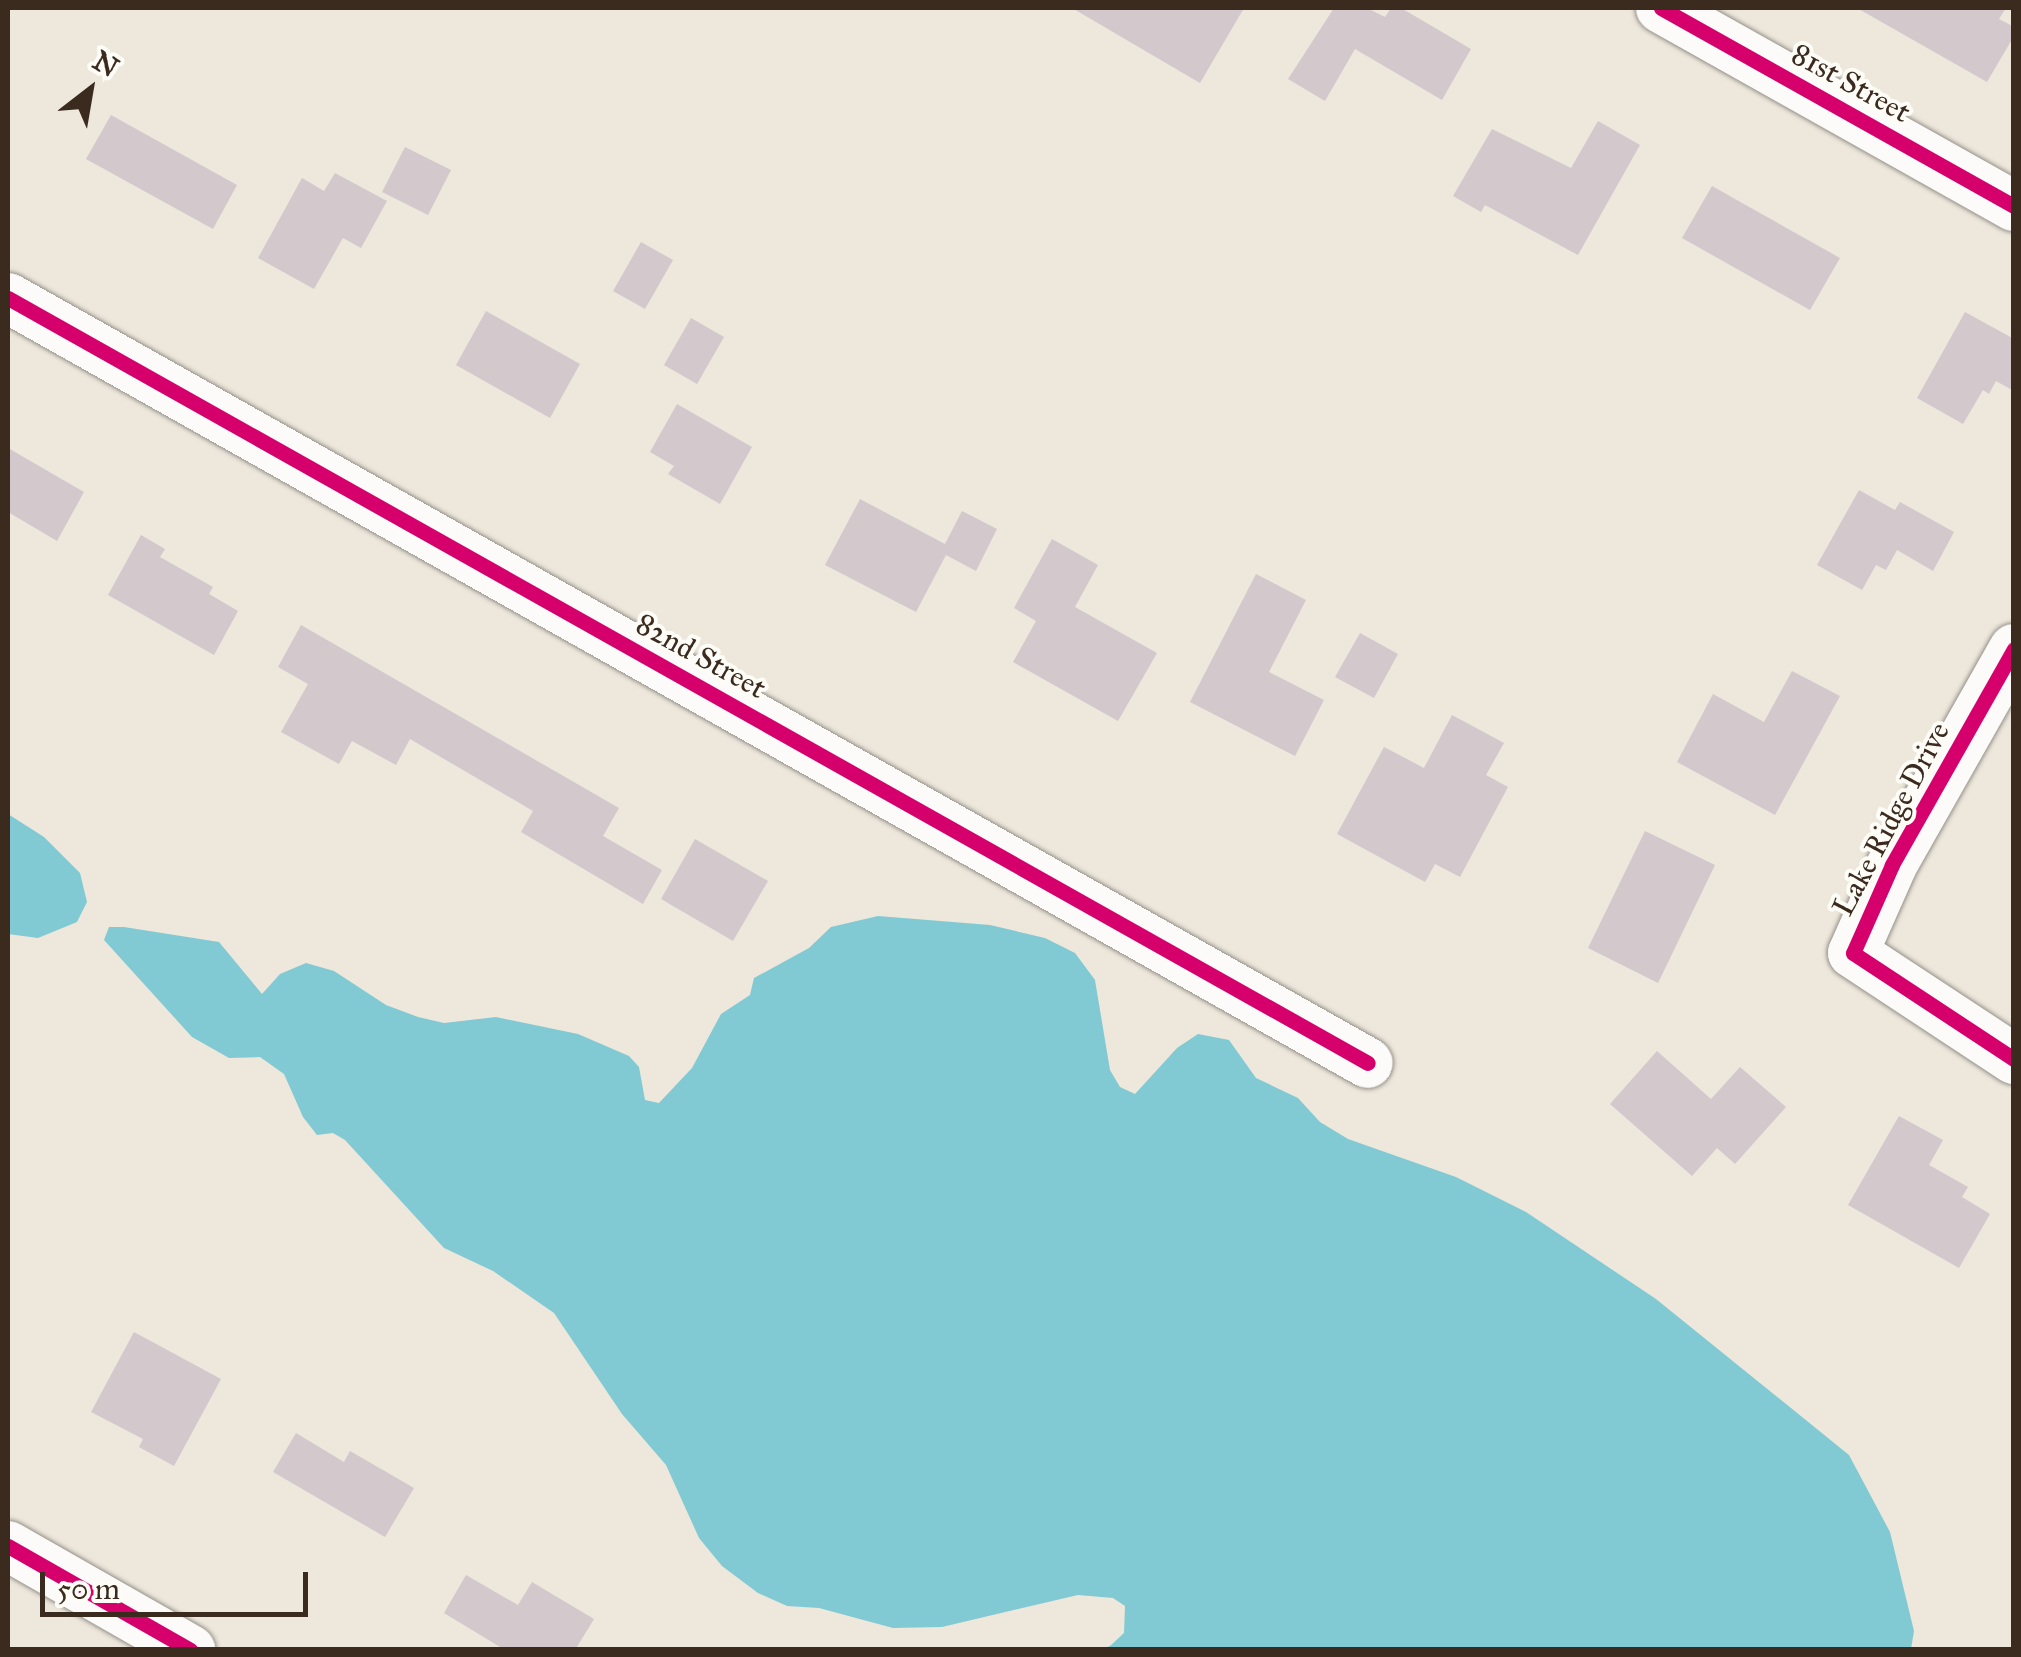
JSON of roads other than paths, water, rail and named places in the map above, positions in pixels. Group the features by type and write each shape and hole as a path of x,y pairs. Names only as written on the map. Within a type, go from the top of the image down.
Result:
{"street":[{"name":"81st Street","path":"1661,8 2014,206"},
{"name":"82nd Street","path":"8,298 1368,1063"},
{"name":"Lake Ridge Drive","path":"2014,649 1892,865 1853,952 2014,1058"},
{"path":"8,1546 190,1650"}],"water":[{"path":"8,814 44,837 80,873 87,902 77,922 38,938 8,934"},
{"path":"878,916 990,925 1045,938 1075,953 1095,980 1110,1070 1120,1087 1135,1094 1177,1048 1198,1034 1229,1040 1256,1078 1298,1098 1320,1122 1348,1139 1456,1177 1526,1212 1656,1299 1849,1455 1890,1532 1914,1631 1911,1649 1099,1650 1124,1633 1125,1606 1113,1598 1078,1595 942,1627 893,1628 819,1608 787,1606 758,1593 722,1566 699,1538 666,1465 622,1414 554,1313 493,1271 444,1248 345,1140 333,1133 317,1135 303,1117 284,1074 260,1057 229,1058 192,1037 104,940 109,927 124,927 219,942 262,994 280,974 306,963 334,971 386,1005 418,1017 444,1023 496,1017 578,1034 629,1056 639,1067 645,1100 659,1103 692,1068 721,1014 750,995 754,978 809,948 831,927"}]}
